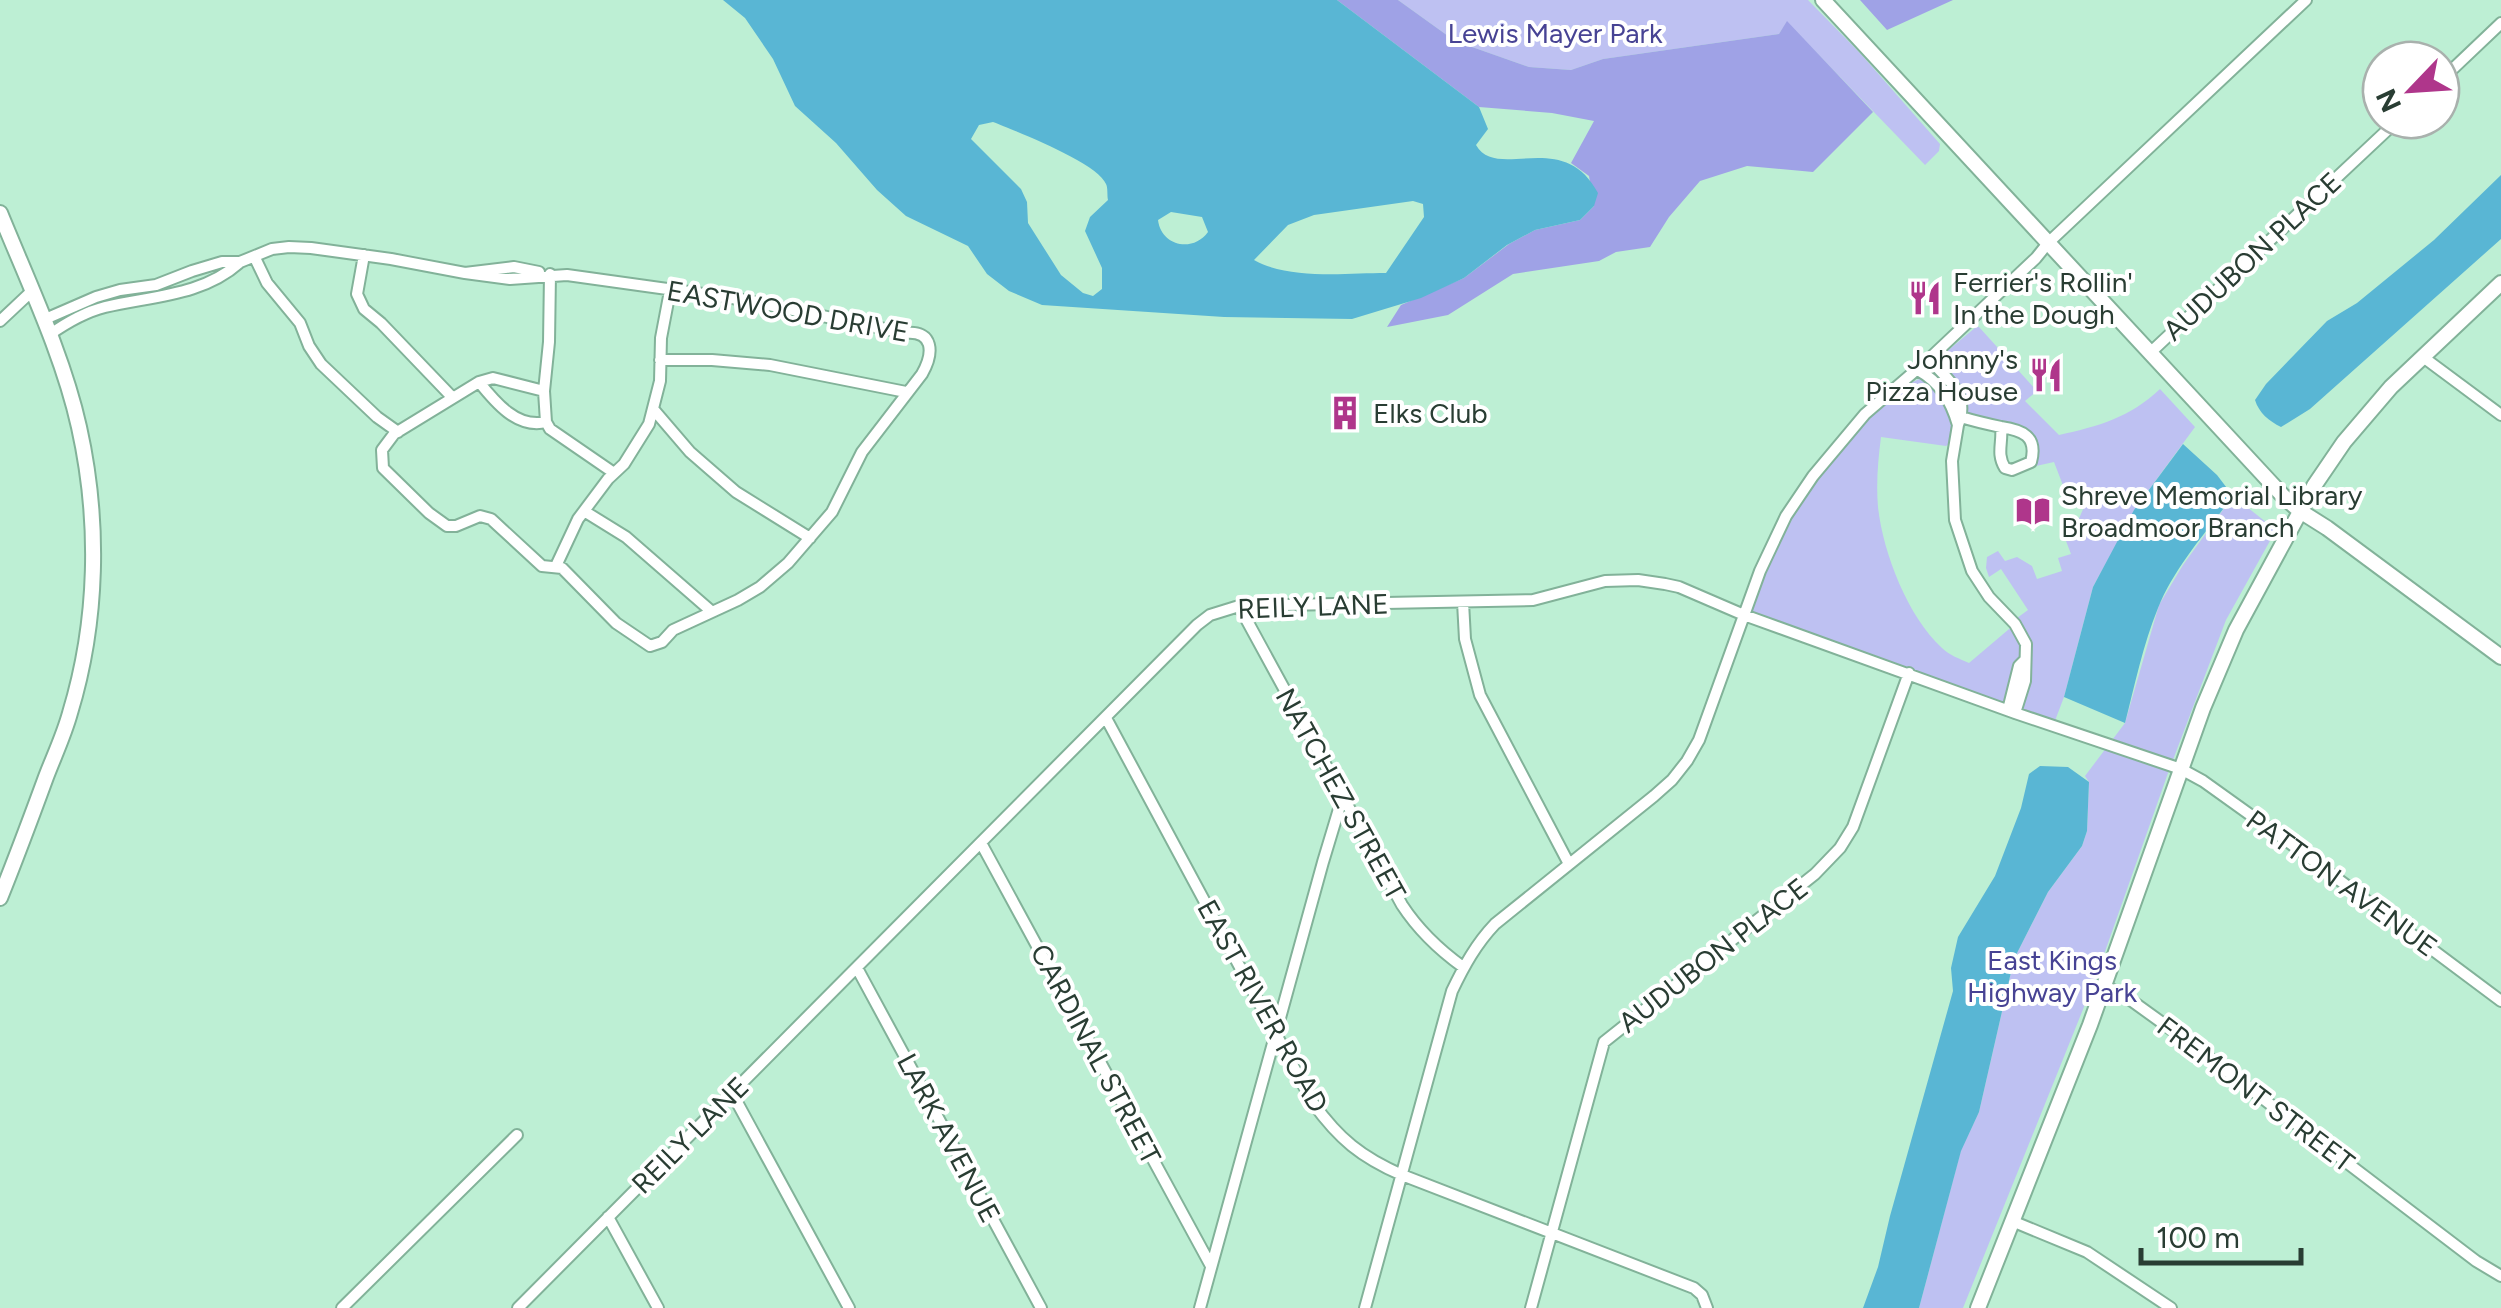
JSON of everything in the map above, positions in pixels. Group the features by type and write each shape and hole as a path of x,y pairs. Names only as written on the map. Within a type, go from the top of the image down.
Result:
{"street":[{"path":"1823,0 2283,496 2501,657"},
{"path":"1365,1308 1452,991 1463,967 1495,924 1654,796 1688,761 1707,721 1770,548 1811,479 1865,414 1929,360 2306,0"},
{"path":"2461,61 2501,23"},
{"name":"AUDUBON PLACE","path":"2151,352 2377,140"},
{"path":"0,213 78,421 94,534 84,657 70,715 0,896"},
{"name":"EASTWOOD DRIVE","path":"46,328 96,310 169,295 225,276 240,262 272,249 289,247 364,255 465,274 514,267 739,299 921,334 929,345 928,364 862,452 832,512 788,564 760,587 673,630 659,644 650,646 616,622 562,568 542,566 491,519 475,517 451,527 430,513 383,468 382,450 398,432"},
{"path":"364,255 357,294 364,309 452,396"},
{"path":"255,258 267,282 300,323 321,364 398,432 478,382 493,378 544,391"},
{"path":"550,274 546,422 550,429 614,473"},
{"path":"1978,1308 2105,986 2213,682 2236,630 2300,511 2359,423 2501,282"},
{"path":"556,566 568,536 584,512 644,435 660,381 664,313 670,291"},
{"path":"0,321 32,292"},
{"path":"2423,356 2501,416"},
{"path":"660,360 770,365 906,392"},
{"path":"1929,360 1955,388 1963,409 1952,460 1955,520 1972,571 1989,597 2015,624 2026,644 2025,682 2011,711"},
{"path":"1918,370 1936,382 1960,421"},
{"path":"478,382 522,422 546,422"},
{"path":"654,410 690,452 736,492 810,538"},
{"path":"1960,421 2000,426 2018,429 2027,435 2034,454 2031,462 2012,470 2004,468 1999,453 2000,426"},
{"path":"584,512 626,537 711,611"},
{"name":"REILY LANE","path":"518,1308 1210,615 1239,606 1533,600 1605,581 1638,580 1679,587 1744,615 2181,769"},
{"path":"1463,602 1470,668 1480,696 1569,864"},
{"name":"NATCHEZ STREET","path":"1239,606 1413,922 1463,967"},
{"name":"AUDUBON PLACE","path":"1532,1308 1604,1042 1814,874 1840,848 1866,796 1909,673"},
{"name":"EAST RIVER ROAD","path":"1106,718 1313,1103 1346,1142 1365,1158 1402,1175 1694,1288 1708,1308"},
{"name":"PATTON AVENUE","path":"2181,769 2203,780 2501,1001"},
{"path":"1200,1308 1342,799"},
{"name":"CARDINAL STREET","path":"981,842 1211,1266"},
{"name":"LARK AVENUE","path":"857,968 1041,1308"},
{"name":"FREMONT STREET","path":"2105,986 2186,1040 2501,1276"},
{"path":"732,1093 850,1308"},
{"path":"342,1308 517,1134"},
{"path":"608,1217 658,1308"},
{"path":"2012,1221 2087,1252 2171,1308"}],"green space":[{"name":"Lewis Mayer Park","path":"1398,0 1808,0 1940,144 1939,151 1925,165 1787,22 1779,34 1603,59 1571,70 1529,67 1455,41"},
{"path":"1976,327 2037,391 2025,401 2059,435 2113,419 2160,389 2195,427 2137,506 2093,587 2053,726 1744,615 1786,516 1888,393 1924,377 1952,404 1956,440 1946,446 1881,437 1877,481 1885,544 1918,619 1945,650 1969,663 2028,610 2001,569 1989,577 1987,557 1998,551 2005,561 2017,557 2032,566 2037,579 2062,571 2058,558 2071,554 2066,541 2081,536 2077,523 2088,498 2064,488 2054,462 2036,466 2031,462 2027,435 1961,417 1963,409 1935,366 1939,358"},
{"name":"East Kings Highway Park","path":"2233,496 2276,530 2226,620 2096,977 1963,1308 1919,1308 1961,1150 1979,1112 2014,959 2048,892 2082,846 2087,831 2089,782 2085,776 2125,723 2159,605"}],"shaded area":[{"path":"723,0 1337,0 1479,107 1488,129 1476,145 1486,155 1567,163 1584,174 1598,193 1594,206 1580,220 1535,230 1507,245 1464,278 1421,298 1352,319 1224,317 1042,305 1009,291 987,274 968,246 906,216 877,190 836,143 795,106 773,59 745,18","holes":["993,122 1073,158 1106,184 1108,200 1090,217 1085,231 1102,268 1102,289 1093,296 1061,275 1028,223 1027,202 1021,189 971,139 979,125","1413,201 1423,204 1424,217 1386,273 1301,273 1254,260 1288,225 1314,215","1171,212 1202,217 1208,232 1194,243 1178,244 1165,236 1158,220"]},
{"path":"1337,0 1398,0 1455,41 1529,67 1571,70 1603,59 1779,34 1787,21 1873,112 1813,172 1747,166 1700,181 1650,247 1616,252 1599,261 1513,274 1448,315 1387,327 1401,305 1464,278 1509,244 1535,230 1580,220 1594,206 1589,176 1571,163 1594,121 1479,107"},
{"path":"1860,0 1953,0 1887,30"},
{"path":"2501,175 2501,239 2310,409 2281,427 2265,416 2255,400 2327,321 2357,303 2434,240"},
{"path":"2183,444 2217,475 2233,496 2165,593 2148,636 2125,723 2064,697 2093,587 2134,510"},
{"path":"2040,766 2068,767 2089,782 2087,831 2082,846 2048,892 2014,959 1979,1112 1961,1151 1919,1308 1863,1308 1878,1267 1953,991 1951,968 1958,937 1995,876 2021,808 2029,774"}],"place":[{"name":"Ferrier's Rollin' In the Dough","path":"1925,298"},
{"name":"Johnny's Pizza House","path":"2046,375"},
{"name":"Elks Club","path":"1345,413"},
{"name":"Shreve Memorial Library Broadmoor Branch","path":"2033,511"}]}
